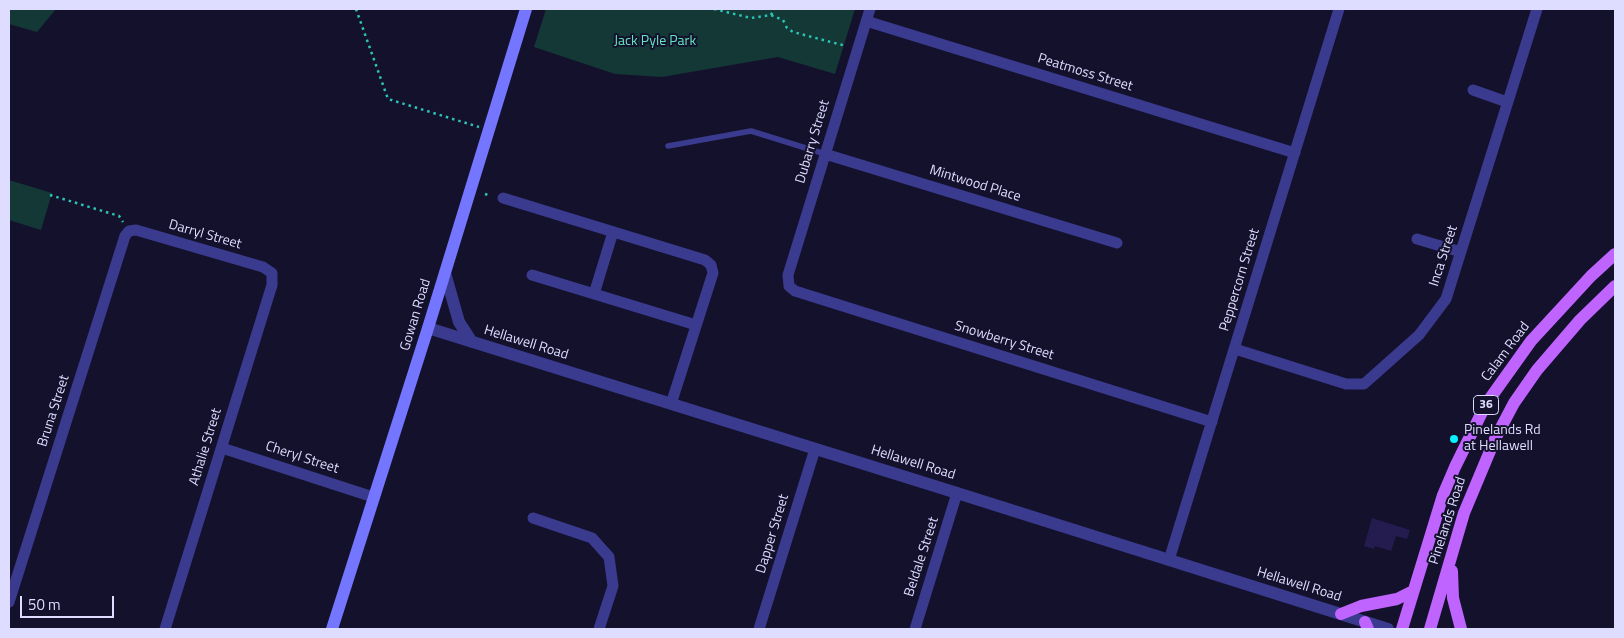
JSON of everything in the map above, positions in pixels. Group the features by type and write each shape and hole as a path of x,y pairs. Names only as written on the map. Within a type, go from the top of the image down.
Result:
{"main road":[{"name":"Gowan Road","path":"332,629 428,328 526,9"},
{"name":"Calam Road","path":"1402,629 1443,495 1454,467 1486,404 1531,341 1591,276 1615,254"},
{"name":"Pinelands Road","path":"1430,629 1464,512 1495,439 1514,403 1543,363 1580,320 1615,286"},
{"path":"1454,551 1452,598 1461,629"},
{"path":"1341,614 1362,606 1398,600 1413,591"}],"street":[{"name":"Dubarry Street","path":"789,286 788,275 870,9"},
{"name":"Peppercorn Street","path":"1169,560 1339,9"},
{"name":"Inca Street","path":"1235,349 1346,384 1364,384 1419,335 1446,299 1537,9"},
{"name":"Peatmoss Street","path":"866,20 1295,153"},
{"path":"1473,90 1507,102"},
{"name":"Mintwood Place","path":"825,154 1117,243"},
{"path":"503,198 705,260 711,265 713,273 671,404"},
{"name":"Darryl Street","path":"129,231 136,230 263,267 272,273"},
{"name":"Bruna Street","path":"9,602 125,236 129,231"},
{"path":"594,294 613,232"},
{"path":"1417,238 1461,252"},
{"name":"Athalie Street","path":"165,629 272,285 272,273"},
{"path":"444,273 459,322 472,342"},
{"path":"532,275 696,325"},
{"name":"Snowberry Street","path":"789,286 795,291 1212,422"},
{"name":"Hellawell Road","path":"428,328 1341,614 1366,626 1388,629"},
{"name":"Cheryl Street","path":"222,448 373,497"},
{"name":"Dapper Street","path":"759,629 815,449"},
{"name":"Beldale Street","path":"914,629 957,493"},
{"path":"533,518 592,538 609,557 613,586 599,629"}],"lane":[{"path":"668,146 751,131 825,154"}],"path":[{"path":"356,9 388,99 488,130"},
{"path":"714,9 751,18 771,14 783,20 787,28 793,32 857,49"},
{"path":"771,14 774,9"},
{"path":"50,194 119,216 129,231"}],"green space":[{"path":"9,9 56,9 37,32 9,24"},
{"name":"Jack Pyle Park","path":"546,9 855,9 835,74 778,57 662,77 615,74 534,47"},
{"path":"9,180 52,193 41,230 9,220"}],"building":[{"path":"1372,518 1410,530 1407,539 1396,536 1391,551 1375,546 1374,549 1364,546"}],"place":[{"name":"Pinelands Rd at Hellawell","path":"1454,439"}]}
